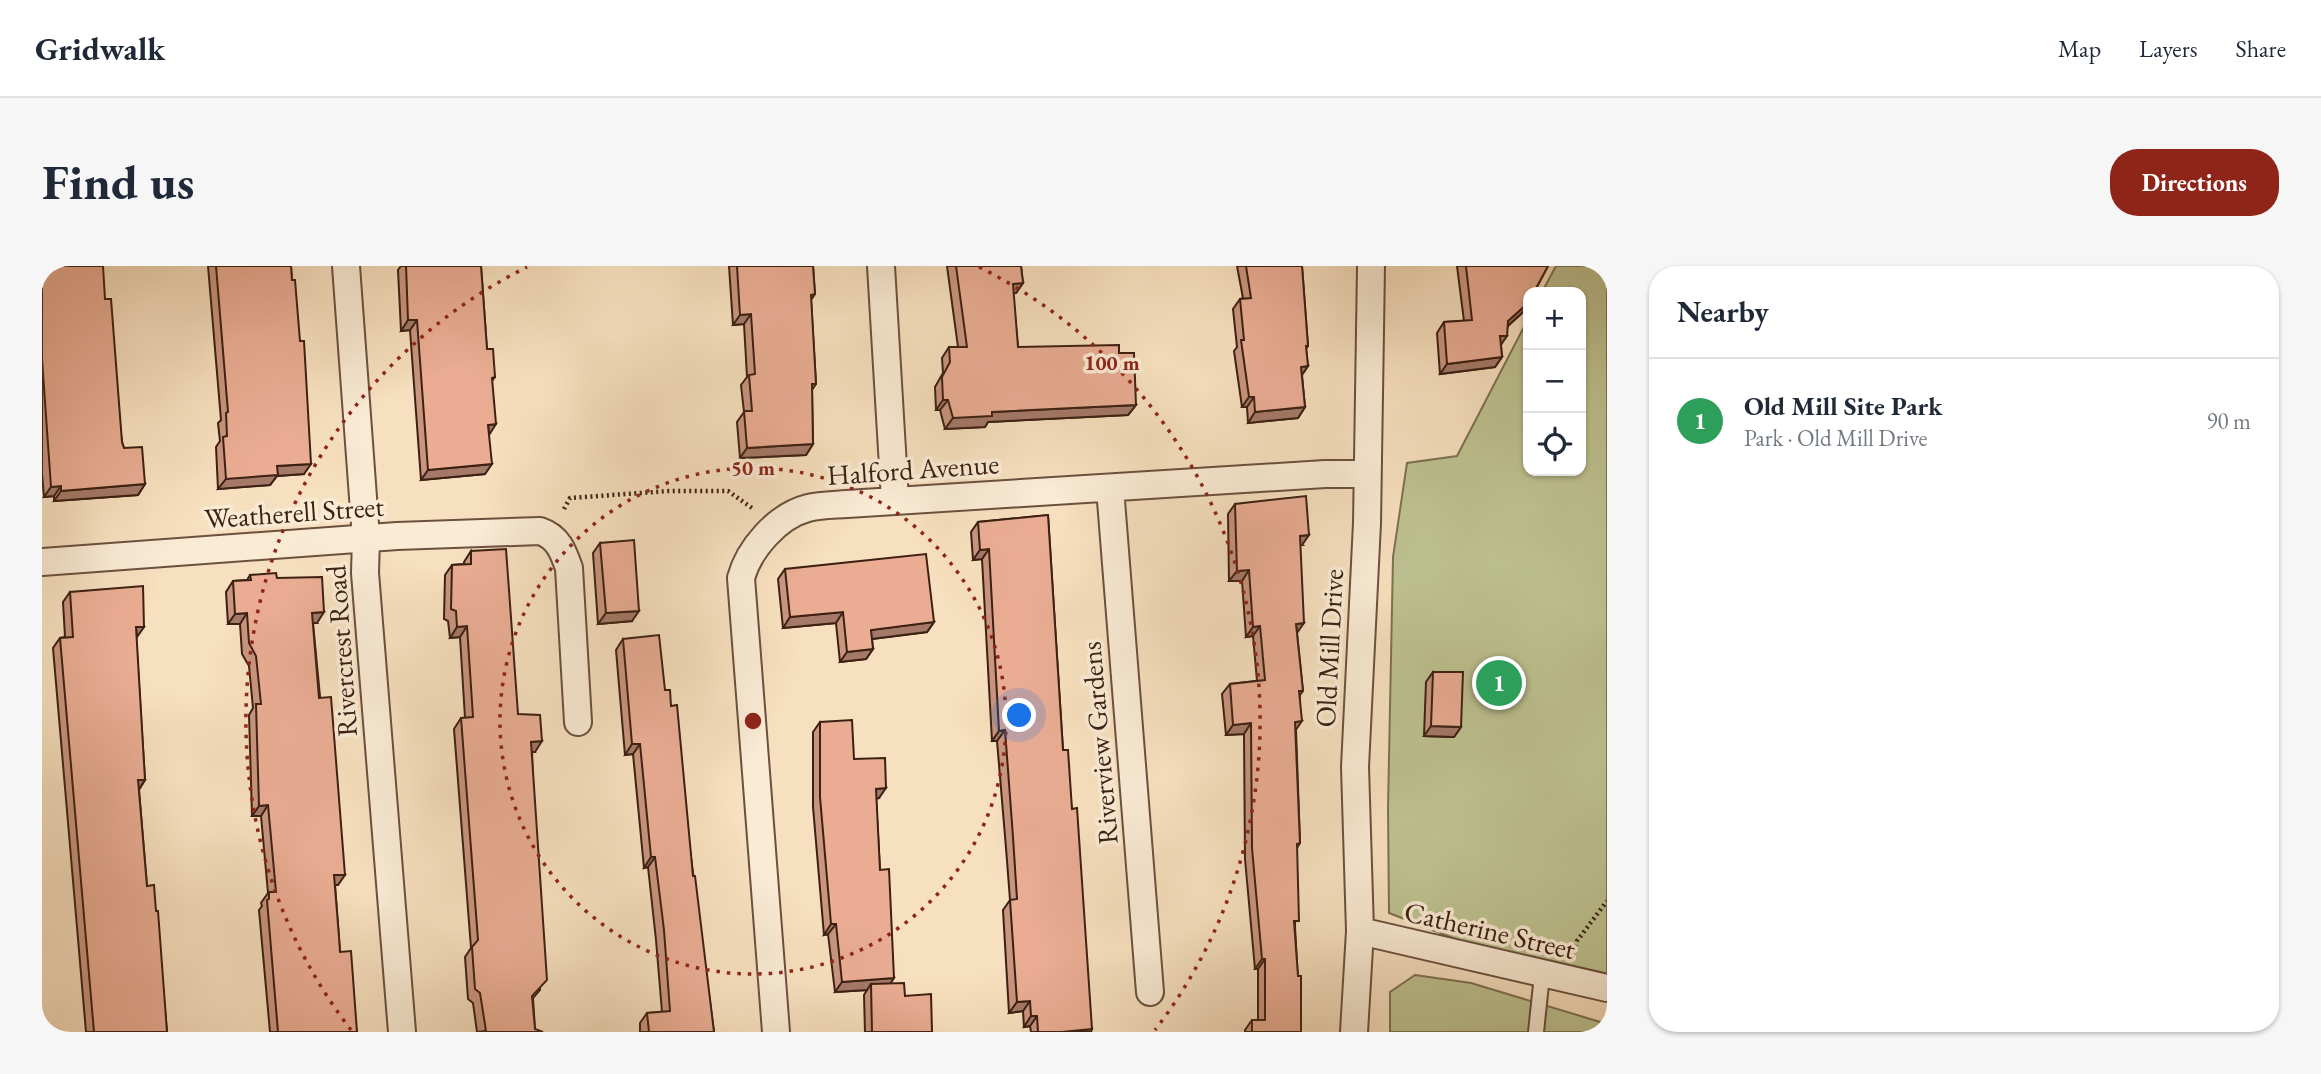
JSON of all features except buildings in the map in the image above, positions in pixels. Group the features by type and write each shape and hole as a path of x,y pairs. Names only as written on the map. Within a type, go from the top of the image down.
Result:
{"street":[{"name":"Rivercrest Road","path":"346,266 366,538 365,573 402,1032"},
{"path":"881,266 895,500"},
{"name":"Old Mill Drive","path":"1353,1032 1360,931 1355,767 1367,474 1371,266"},
{"name":"Halford Avenue","path":"776,1032 741,579 746,562 779,524 807,508 895,500 1325,474 1367,474"},
{"name":"Riverview Gardens","path":"1110,488 1150,992"},
{"name":"Weatherell Street","path":"42,562 521,529 550,534 561,546 569,568 578,722"},
{"name":"Catherine Street","path":"1360,931 1607,988"}],"lane":[{"path":"1536,1032 1542,975"}],"path":[{"path":"570,498 669,491 729,491 752,508"},
{"path":"1572,959 1577,942 1607,901"}],"green space":[{"path":"1556,266 1607,266 1607,977 1494,954 1389,913 1388,809 1393,557 1407,463 1457,456 1523,329 1523,476 1586,476 1586,287 1545,287"},
{"path":"1415,975 1471,983 1607,1024 1607,1032 1390,1032 1390,992"}],"place":[{"name":"Old Mill Site Park","path":"1499,683"}]}
